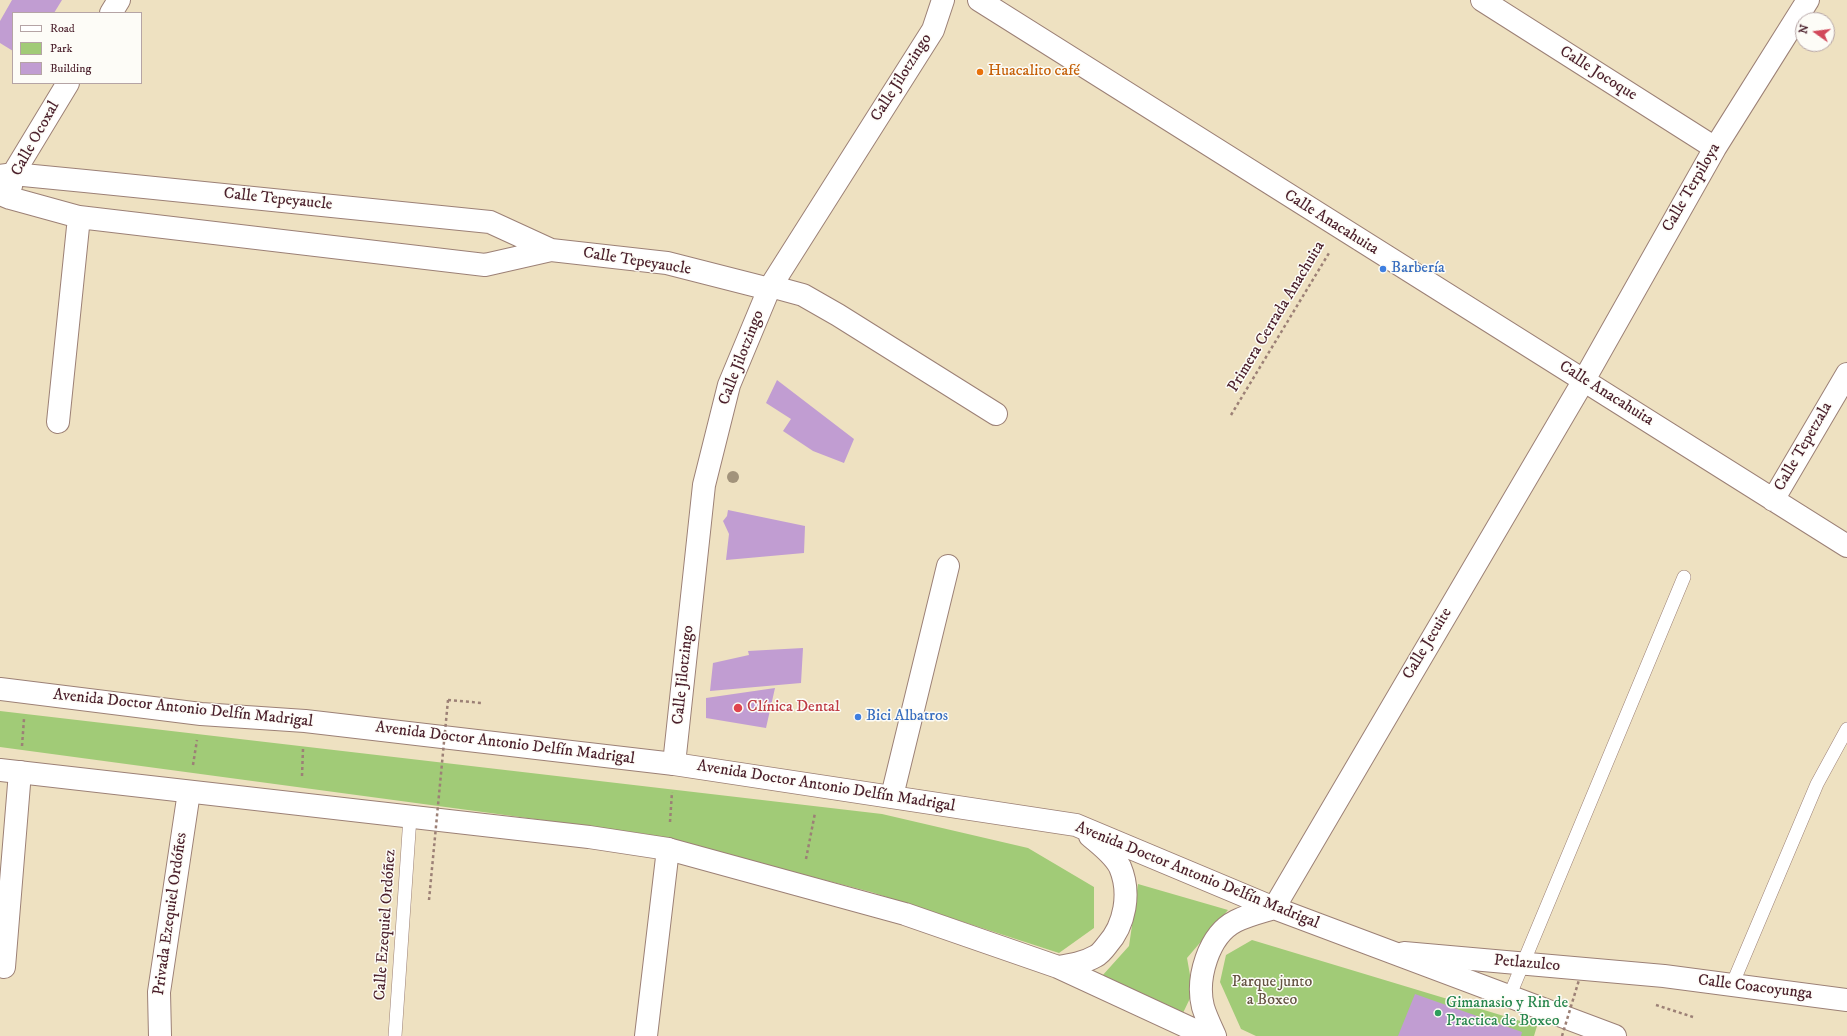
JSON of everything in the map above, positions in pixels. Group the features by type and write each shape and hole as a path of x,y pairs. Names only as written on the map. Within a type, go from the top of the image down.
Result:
{"street":[{"path":"112,12 119,0"},
{"name":"Calle Jilotzingo","path":"674,764 704,485 729,385 770,287 933,30 943,0"},
{"name":"Calle Anacahuita","path":"979,0 1847,546"},
{"name":"Calle Jocoque","path":"1482,0 1715,148"},
{"name":"Calle Terpiloya","path":"1584,380 1715,148 1808,0"},
{"name":"Calle Ocoxal","path":"5,196 6,175 67,84"},
{"name":"Calle Tepeyaucle","path":"6,175 490,222 551,250 667,263 770,287 803,295 996,414"},
{"name":"Calle Tepeyaucle","path":"5,196 79,216 485,265 551,250"},
{"path":"58,422 79,216"},
{"name":"Calle Tepetzala","path":"1773,500 1847,374"},
{"name":"Calle Jecuite","path":"1274,908 1584,380"},
{"path":"892,796 948,566"},
{"name":"Avenida Doctor Antonio Delfín Madrigal","path":"0,689 202,714 305,721 674,764 1076,825 1274,908 1615,1036"},
{"path":"4,967 10,771 589,837 668,849 905,914 1058,967 1207,1036"},
{"name":"Privada Ezequiel Ordóñes","path":"160,1036 159,992 188,792"},
{"path":"1058,967 1081,963 1097,956 1116,935 1124,913 1126,889 1120,866 1104,847 1076,825"},
{"path":"646,1036 668,849"},
{"path":"1215,1036 1203,1007 1202,980 1206,957 1219,934 1235,922 1274,908"},
{"name":"Petlazulco","path":"1390,952 1664,976"},
{"name":"Calle Coacoyunga","path":"1664,976 1847,1000"}],"lane":[{"path":"1509,996 1684,577"},
{"path":"1732,985 1817,784 1847,729"},
{"name":"Calle Ezequiel Ordóñez","path":"394,1036 410,817"}],"path":[{"name":"Primera Cerrada Anachuita","path":"1231,415 1343,230"},
{"path":"10,771 26,692"},
{"path":"429,900 448,700 482,704"},
{"path":"188,792 202,714"},
{"path":"301,804 305,721"},
{"path":"668,849 674,764"},
{"path":"800,885 821,786"},
{"path":"1562,1036 1579,980"}],"green space":[{"path":"0,711 882,814 1028,848 1094,887 1094,928 1059,953 871,892 646,834 0,747"},
{"path":"1138,884 1228,910 1187,958 1193,992 1183,1013 1102,976 1129,946"},
{"name":"Parque junto a Boxeo","path":"1252,940 1537,1026 1534,1036 1256,1036 1241,1029 1220,982 1226,955"}],"building":[{"path":"12,0 62,0 55,12 12,12 12,50 0,43 0,21"},
{"path":"777,380 854,439 844,463 813,451 783,431 791,419 766,403"},
{"path":"728,510 805,526 804,553 726,560 729,534 723,521 727,516"},
{"path":"803,648 801,683 710,691 713,663 749,655 748,651"},
{"name":"Clínica Dental","path":"775,688 766,728 706,718 706,698"},
{"name":"Gimanasio y Rin de Practica de Boxeo","path":"1415,994 1522,1032 1521,1036 1398,1036"}],"place":[{"name":"Huacalito café","path":"980,72"},
{"name":"Barbería","path":"1383,269"},
{"name":"Clínica Dental","path":"738,708"},
{"name":"Bici Albatros","path":"858,717"},
{"name":"Gimanasio y Rin de Practica de Boxeo","path":"1438,1013"}]}
